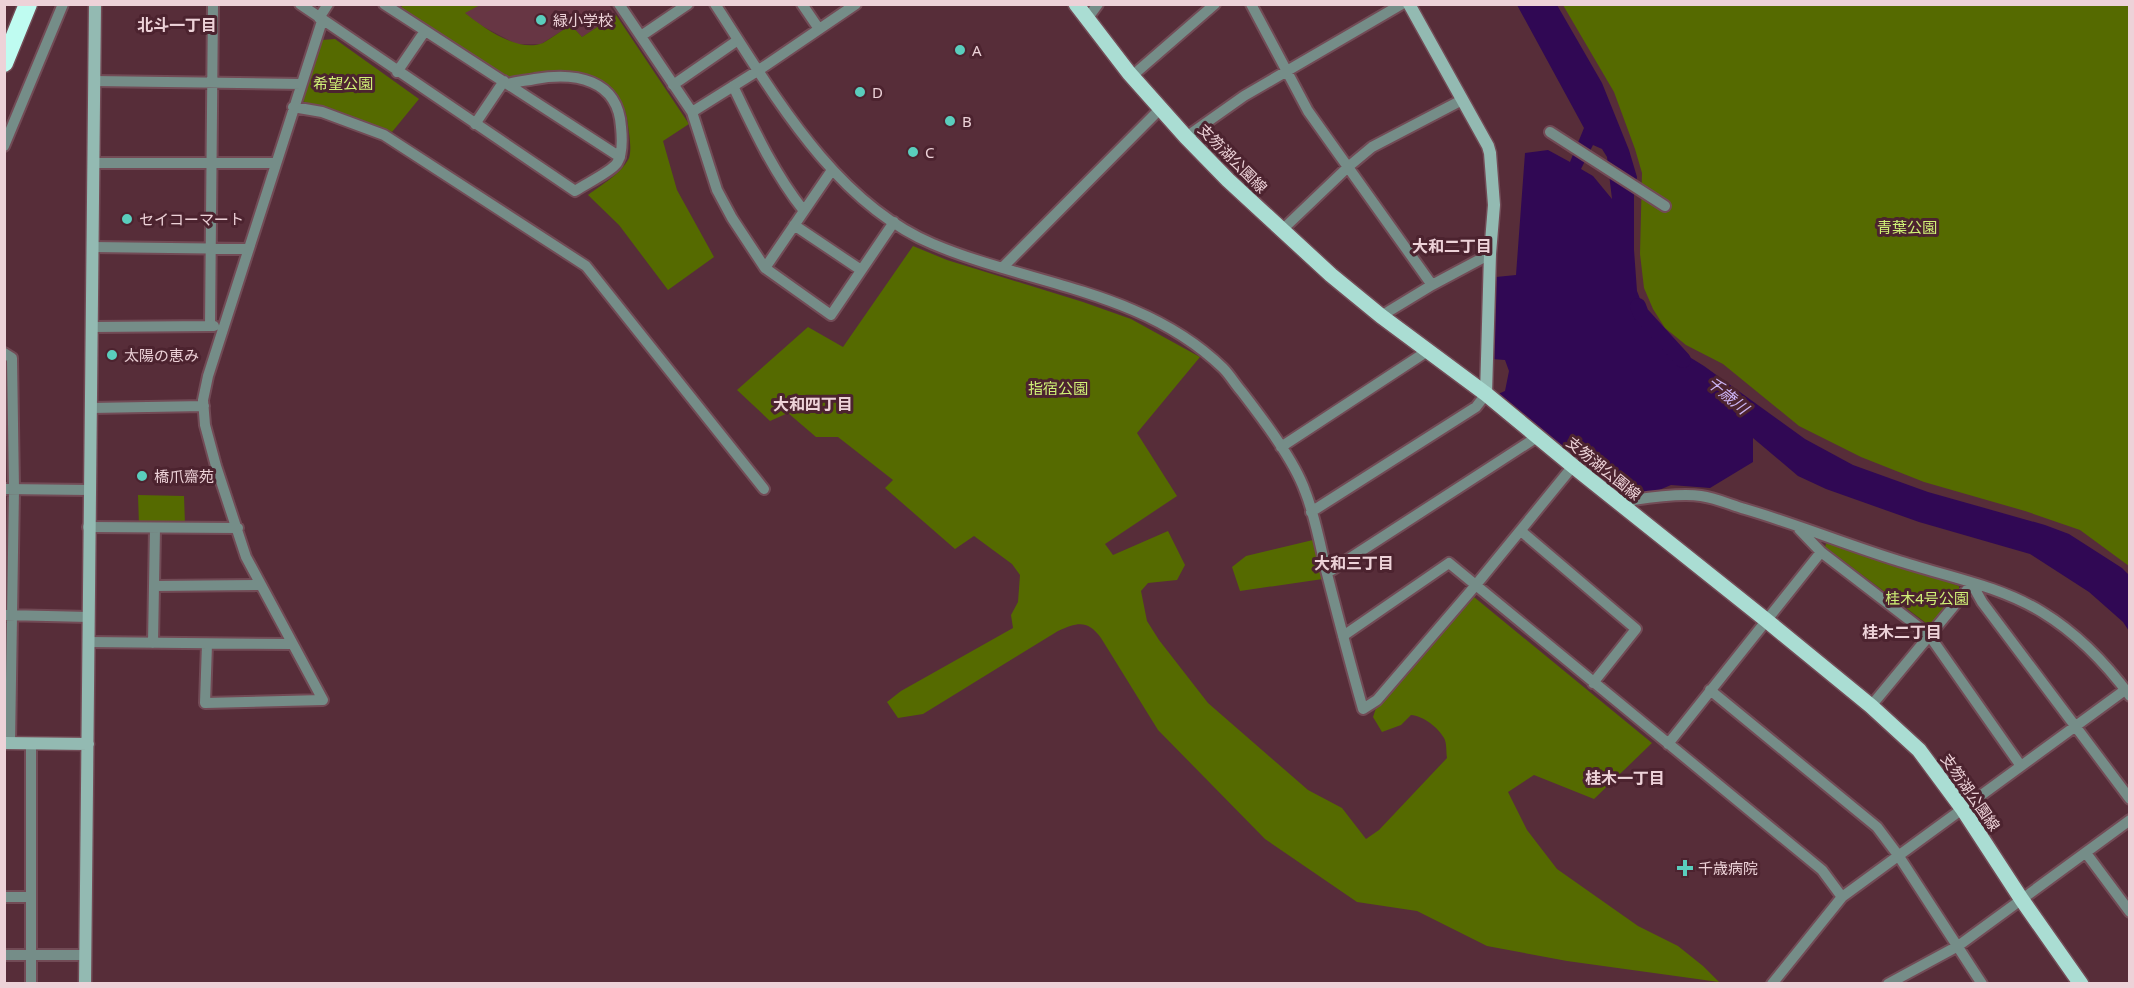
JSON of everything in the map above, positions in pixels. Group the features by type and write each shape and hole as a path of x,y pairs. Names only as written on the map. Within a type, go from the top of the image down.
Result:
{"highway":[{"path":"4,63 28,4"}],"main road":[{"name":"支笏湖公園線","path":"1076,4 1160,109 1281,231 1381,316 1486,394 1766,620 1871,706 1919,750 1962,808 2080,984"}],"street":[{"path":"4,146 63,4"},
{"path":"85,984 95,4"},
{"path":"210,326 213,4"},
{"path":"300,4 397,72 574,191 616,165 620,157 622,134 621,117 617,104 610,93 587,81 569,76 551,76 506,83 475,124"},
{"path":"207,644 205,703 323,700 246,557 213,456 205,425 204,406 208,376 320,19 328,4"},
{"path":"619,4 692,112 717,190 732,219 765,268 831,315 894,222"},
{"path":"641,36 688,4"},
{"path":"715,4 818,156 870,206 931,243 1002,268 1072,287 1125,305 1185,337 1223,368 1260,415 1305,489 1363,710 1377,700 1475,586 1573,466"},
{"path":"802,4 819,29"},
{"path":"692,112 856,4"},
{"path":"1087,19 1098,4"},
{"path":"1132,76 1215,4"},
{"path":"1251,4 1308,111 1432,285"},
{"path":"1186,137 1244,96 1402,4"},
{"path":"1311,512 1476,407 1486,394 1490,254 1494,205 1490,153 1409,4"},
{"path":"389,6 620,157"},
{"path":"397,72 425,31"},
{"path":"673,85 738,40"},
{"path":"94,81 301,84"},
{"path":"733,86 765,153 787,189 804,211"},
{"path":"1281,231 1348,166 1372,147 1462,100"},
{"path":"293,107 322,112 384,135 586,266 764,489"},
{"path":"1002,268 1160,109"},
{"path":"1553,134 1665,206"},
{"path":"93,163 276,164"},
{"path":"765,268 832,170"},
{"path":"794,225 861,270"},
{"path":"92,247 248,249"},
{"path":"1381,316 1490,254"},
{"path":"92,327 224,326"},
{"path":"1281,447 1429,350"},
{"path":"4,353 12,358 7,743 88,744"},
{"path":"91,408 204,406"},
{"path":"1327,573 1537,437"},
{"path":"9,489 90,490"},
{"path":"1626,508 1633,500 1655,496 1701,496 2019,600 2066,627 2088,646 2112,672 2127,693 2076,726 1842,897 1772,984"},
{"path":"1797,526 1821,552 1929,634 2021,766"},
{"path":"88,527 238,528"},
{"path":"153,643 155,528"},
{"path":"1521,531 1636,629 1593,683"},
{"path":"1668,744 1821,552"},
{"path":"1343,636 1449,563 1822,870 1842,897"},
{"path":"1871,706 1972,584"},
{"path":"1972,584 1982,602 2130,799"},
{"path":"154,586 261,585"},
{"path":"8,615 89,617"},
{"path":"88,642 292,644"},
{"path":"1710,690 1877,827 1898,855 1982,984"},
{"path":"31,984 32,744"},
{"path":"1892,983 1958,946 2130,820"},
{"path":"2085,853 2130,912"},
{"path":"4,897 32,897"},
{"path":"4,955 85,955"}],"shaded area":[{"name":"緑小学校","path":"454,5 609,5 616,15 582,37 571,25 541,44 516,44 480,25"}],"green space":[{"path":"401,5 480,5 465,13 502,37 523,45 543,43 571,25 582,37 616,15 689,124 663,141 677,190 714,257 668,290 619,225 588,195 616,174 630,154 628,125 623,106 613,92 599,81 564,71 545,71 509,79 403,10"},
{"name":"青葉公園","path":"1563,5 2129,5 2129,566 2080,530 2025,511 1924,482 1861,457 1799,426 1723,364 1686,345 1665,328 1644,288 1640,254 1642,173 1635,149 1614,92"},
{"name":"希望公園","path":"335,39 419,99 392,132 302,101 322,40"},
{"name":"指宿公園","path":"913,246 947,260 1131,319 1200,357 1137,433 1177,496 1105,544 1113,555 1168,531 1185,565 1177,580 1148,583 1141,591 1147,621 1208,703 1308,790 1342,808 1366,839 1379,830 1447,758 1444,738 1430,723 1411,715 1401,725 1382,732 1373,717 1376,708 1474,597 1652,743 1594,799 1534,775 1508,792 1527,830 1557,869 1638,926 1678,946 1719,982 1567,961 1487,946 1417,911 1357,902 1265,839 1158,730 1101,638 1092,628 1082,624 1058,631 923,714 898,718 887,702 901,691 1013,628 1011,615 1018,602 1020,575 1012,564 974,536 955,549 885,488 893,480 838,437 816,437 788,413 770,421 737,390 808,327 843,347"},
{"path":"138,495 184,496 185,524 139,525"},
{"path":"1313,540 1323,579 1240,591 1232,567 1246,556"},
{"name":"桂木4号公園","path":"1827,541 1959,586 1959,590 1930,626 1825,547"}],"water":[{"path":"1517,5 1557,5 1602,83 1629,150 1637,177 1634,193 1634,250 1637,291 1654,335 1704,366 1805,439 1853,465 1928,492 2069,534 2122,568 2129,575 2129,631 2123,622 2089,592 2030,554 1919,522 1826,489 1798,476 1753,438 1753,462 1710,488 1671,485 1645,496 1619,495 1498,394 1505,391 1509,371 1505,360 1492,359 1496,277 1516,275 1525,153 1548,150 1570,162 1584,128","holes":["1593,145 1602,149 1607,157 1612,199 1593,176 1581,169"]}],"waterway":[{"name":"千歳川","path":"1638,306 1641,314 1683,360"}],"place":[{"name":"緑小学校","path":"541,20"},
{"name":"A","path":"960,50"},
{"name":"D","path":"860,92"},
{"name":"B","path":"950,121"},
{"name":"C","path":"913,152"},
{"name":"セイコーマート","path":"127,219"},
{"name":"太陽の恵み","path":"112,355"},
{"name":"橋爪齋苑","path":"142,476"},
{"name":"千歳病院","path":"1685,868"}],"district":[{"name":"北斗一丁目","path":"177,25"},
{"name":"大和二丁目","path":"1452,246"},
{"name":"大和四丁目","path":"813,404"},
{"name":"大和三丁目","path":"1354,563"},
{"name":"桂木二丁目","path":"1902,632"},
{"name":"桂木一丁目","path":"1625,778"}]}
